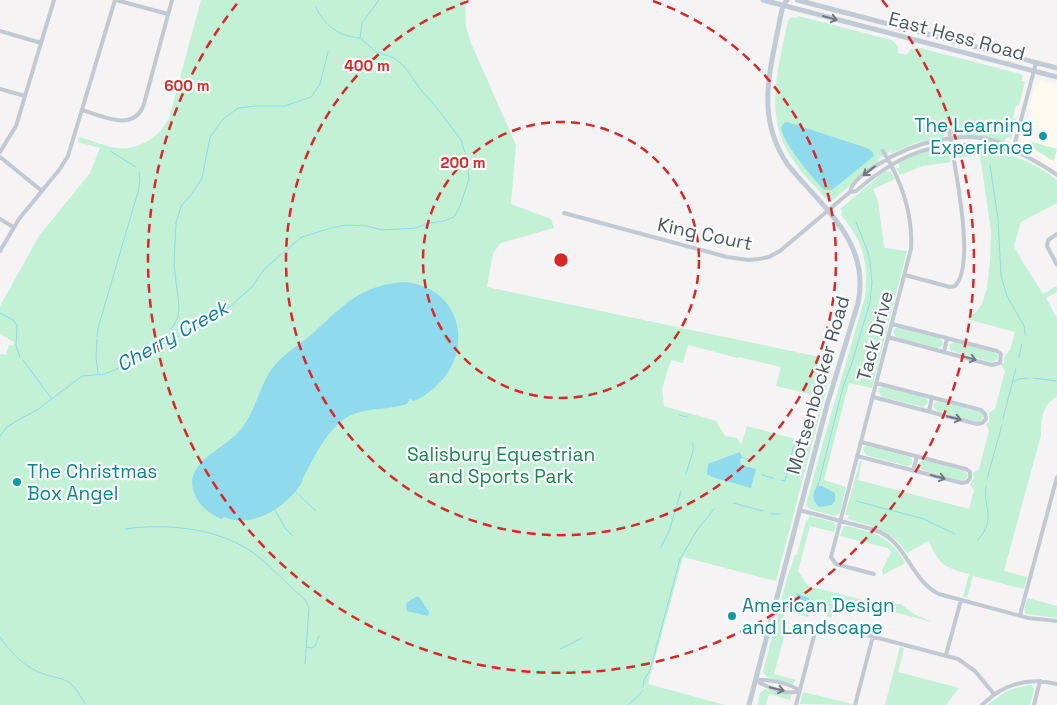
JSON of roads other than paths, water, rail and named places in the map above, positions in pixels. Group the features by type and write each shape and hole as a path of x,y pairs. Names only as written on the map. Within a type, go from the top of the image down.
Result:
{"main road":[{"name":"East Hess Road","path":"763,0 782,3 1057,77"},
{"name":"Motsenbocker Road","path":"749,705 827,405 857,308 860,292 860,270 854,249 845,233 792,171 780,154 773,138 768,118 767,90 782,3 787,0"},
{"name":"East Hess Road","path":"798,0 1057,68"}],"street":[{"path":"0,152 15,129 54,0"},
{"path":"0,251 13,227 66,159 115,0 168,14"},
{"path":"82,110 121,122 129,121 138,115 144,104 172,0"},
{"path":"0,31 41,43"},
{"path":"1013,150 1036,63"},
{"path":"0,89 25,96"},
{"path":"905,275 956,288 958,283 962,266 964,239 949,130"},
{"path":"1013,150 1004,151 975,145 951,145 924,150 890,164 856,191 850,192 851,186 887,158 914,146 950,139 968,138 1006,144 1057,175"},
{"name":"Tack Drive","path":"874,574 836,564 831,560 911,249 909,223 903,192 882,151"},
{"path":"0,157 42,191"},
{"name":"King Court","path":"564,213 711,253 754,260 769,257 780,251 850,192"},
{"path":"0,219 13,227"},
{"path":"1057,234 1045,242 1057,265"},
{"path":"888,337 994,365 1000,363 1001,354 996,351 892,324"},
{"path":"944,352 947,338"},
{"path":"873,396 977,424 982,423 986,418 981,410 876,383"},
{"path":"928,411 932,397"},
{"path":"857,456 962,483 967,482 970,478 970,472 966,469 861,442"},
{"path":"913,470 917,457"},
{"path":"1020,615 1057,477"},
{"path":"799,510 878,531 889,537 899,546 916,575 927,587 943,595 1035,619 1057,621"},
{"path":"946,655 961,600"},
{"path":"817,621 820,626"},
{"path":"796,705 815,632 820,626 829,625 946,655 962,661 976,670 994,694"},
{"path":"856,705 873,636"},
{"path":"756,680 764,679 796,687 799,691"},
{"path":"1034,705 1040,681"},
{"path":"982,705 994,694 1016,684 1040,681 1057,684"}],"water":[{"path":"787,122 867,148 872,151 874,156 832,190 824,190 793,152 783,135 781,128"},
{"path":"406,282 426,287 441,297 451,310 457,325 458,342 455,358 446,375 433,389 414,401 410,399 407,404 401,406 360,412 341,421 319,448 296,491 273,511 254,519 234,520 224,517 221,519 206,510 196,497 192,485 193,475 207,458 235,436 242,428 269,373 278,362 355,297 376,288"},
{"path":"740,452 742,457 740,460 741,465 756,469 751,488 707,474 708,464"},
{"path":"817,486 822,486 835,493 835,501 832,505 819,507 817,505 813,495"},
{"path":"796,593 809,598 810,606 806,610 799,611 792,607 793,599 797,596"},
{"path":"419,597 429,612 428,616 407,611 406,603"}],"waterway":[{"name":"Cherry Creek","path":"0,436 7,427 37,410 82,376 104,374 117,369 132,359 198,327 227,309 252,287 265,268 302,237 346,225 367,226 382,230 416,228 454,217 460,206 469,179 467,159 461,140 405,67 394,58 375,51 360,38 362,23 379,0"},
{"path":"316,7 323,19 333,29 346,35 360,38"},
{"path":"165,342 178,317 179,307 174,264 176,223 181,206 192,194 202,178 210,137 223,119 238,108 285,106 311,97 320,84 328,52"},
{"path":"110,151 136,167"},
{"path":"990,165 998,219 1001,276 1007,296 1024,326 1025,335"},
{"path":"97,337 138,192 139,172"},
{"path":"818,486 843,387 870,302 872,283 870,262 856,222"},
{"path":"0,313 13,320 17,325 16,346 20,357"},
{"path":"97,339 96,357 98,373"},
{"path":"1019,357 1022,344"},
{"path":"23,360 51,398"},
{"path":"1003,419 1016,368"},
{"path":"1013,382 1028,378"},
{"path":"1033,378 1057,381"},
{"path":"679,415 687,417"},
{"path":"987,479 1002,425"},
{"path":"686,474 693,451 693,443"},
{"path":"781,480 785,481 794,445"},
{"path":"741,457 748,459"},
{"path":"762,475 773,478"},
{"path":"978,540 984,532 988,519 986,486"},
{"path":"295,491 316,511"},
{"path":"661,547 669,531 681,491"},
{"path":"856,501 924,519 955,534"},
{"path":"733,503 763,511"},
{"path":"643,687 644,680 650,670 680,559 697,530 714,509"},
{"path":"275,510 285,528 293,536"},
{"path":"771,514 780,514"},
{"path":"125,529 141,527 193,529 226,538 255,554 306,601 309,608 305,664"},
{"path":"307,647 315,646 319,636"},
{"name":"Cherry Creek","path":"0,637 9,649 31,668 70,683 86,705"},
{"path":"560,649 582,638"},
{"path":"628,705 643,691"}],"place":[{"name":"The Learning Experience","path":"1043,136"},
{"name":"The Christmas Box Angel","path":"17,482"},
{"name":"American Design and Landscape","path":"732,616"}],"park label":[{"name":"Salisbury Equestrian and Sports Park","path":"501,465"}]}
